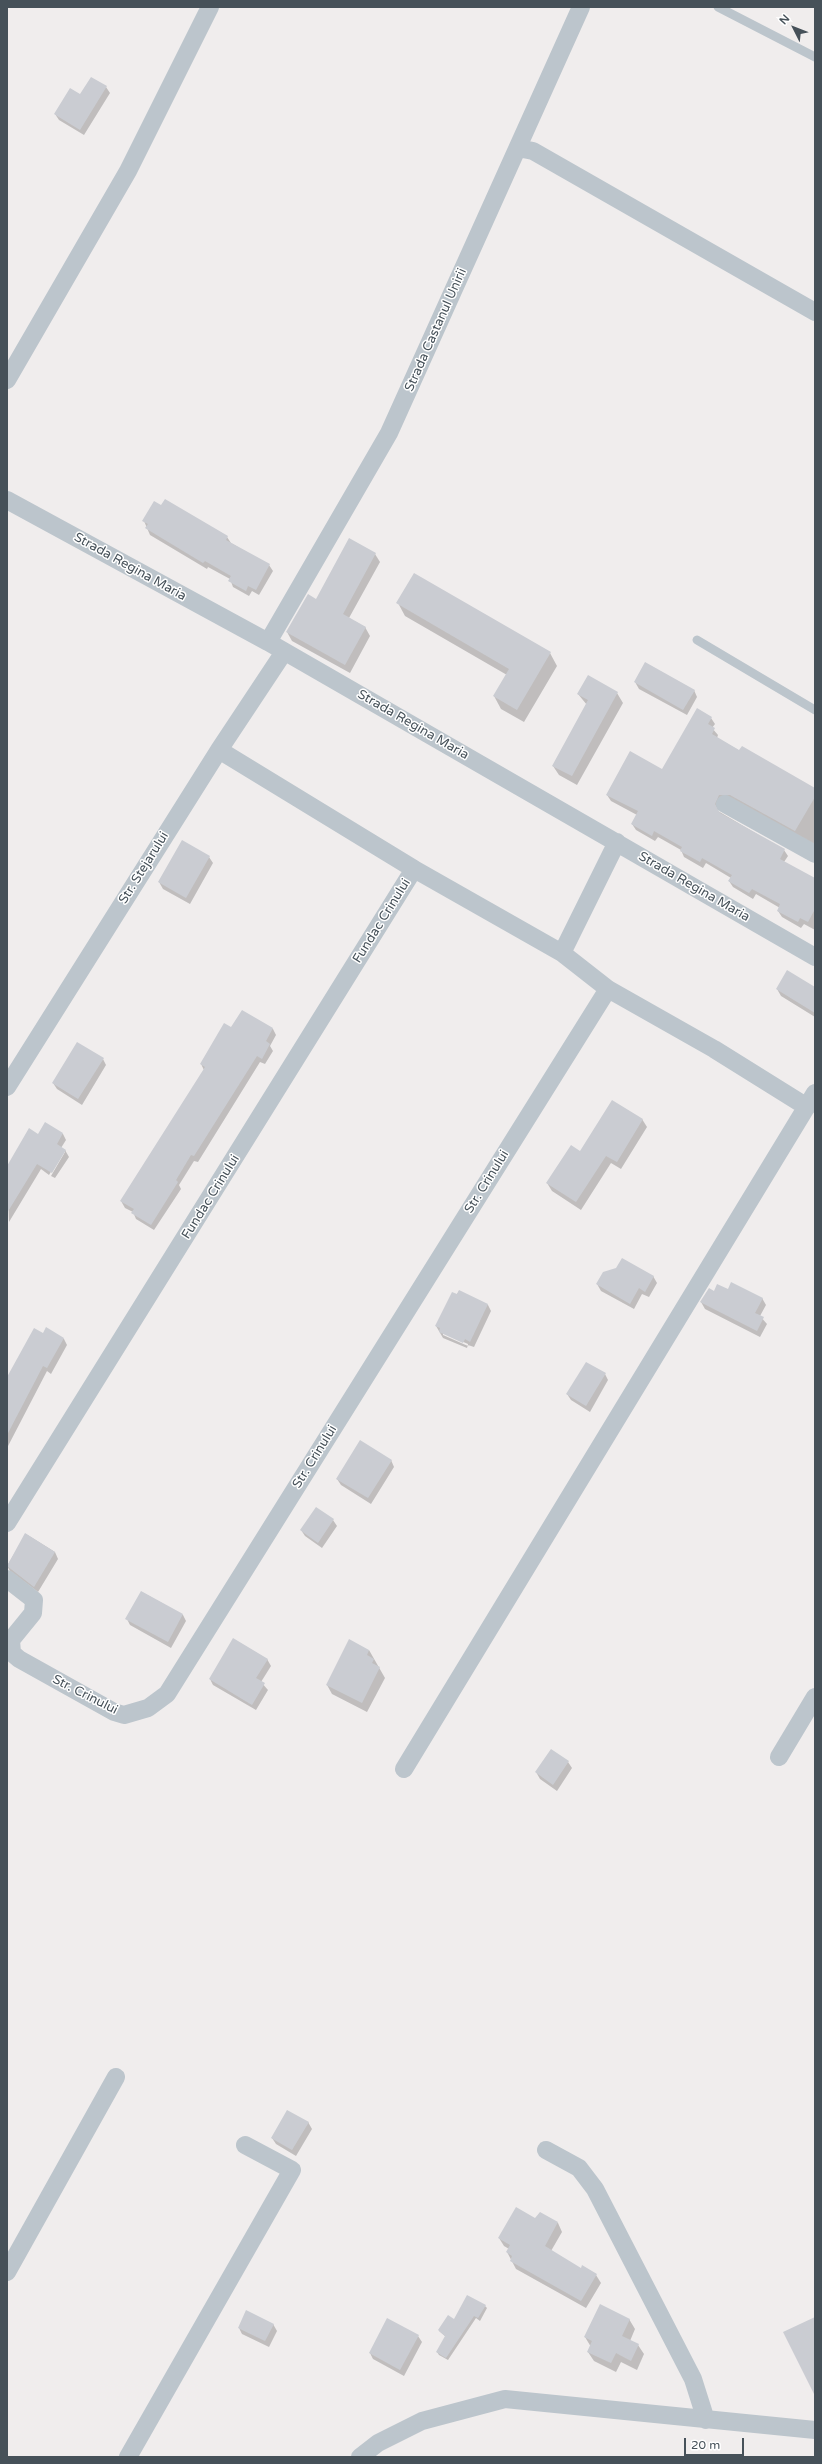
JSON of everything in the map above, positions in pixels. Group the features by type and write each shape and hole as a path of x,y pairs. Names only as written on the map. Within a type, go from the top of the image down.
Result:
{"street":[{"path":"7,380 128,171 210,7"},
{"name":"Strada Castanul Unirii","path":"268,642 389,433 581,7"},
{"path":"518,148 533,151 815,312"},
{"name":"Strada Regina Maria","path":"7,500 268,642 617,842 815,958"},
{"name":"Str. Stejarului","path":"7,1087 219,750 284,652"},
{"path":"219,750 414,869 562,953 608,989 714,1049 811,1100 404,1769"},
{"path":"725,804 815,854"},
{"path":"562,953 617,842"},
{"name":"Fundac Crinului","path":"7,1523 414,869"},
{"name":"Str. Crinului","path":"7,1579 34,1600 33,1613 11,1640 12,1653 19,1659 114,1712 124,1715 148,1708 167,1694 608,989"},
{"path":"779,1757 815,1698"},
{"path":"7,2272 116,2077"},
{"path":"128,2457 292,2170 245,2145"},
{"path":"546,2150 579,2168 596,2189 693,2379 706,2420"},
{"path":"360,2457 378,2443 422,2421 505,2399 815,2430"}],"lane":[{"path":"718,7 815,57"},
{"path":"697,640 815,710"}],"building":[{"path":"91,77 107,86 80,130 54,114 70,88 80,94"},
{"path":"165,499 228,536 226,540 270,564 256,590 248,586 246,591 228,581 231,576 205,561 203,563 145,528 148,524 142,521 154,501 161,505"},
{"path":"349,538 376,553 343,614 366,627 345,665 286,632 308,594 316,599"},
{"path":"414,573 551,652 517,710 493,696 509,669 396,603"},
{"path":"645,662 695,690 683,710 634,682"},
{"path":"588,675 618,692 572,776 552,766 588,700 577,694"},
{"path":"697,708 712,717 708,724 715,728 712,734 739,750 742,746 815,788 815,797 795,831 730,795 719,795 715,804 720,813 785,849 780,859 815,878 815,909 808,922 800,918 798,922 777,911 780,904 752,889 749,893 728,881 732,875 702,858 700,862 680,851 682,847 654,831 652,836 631,824 638,811 606,795 630,751 662,769"},
{"path":"182,840 210,856 186,898 158,882"},
{"path":"787,970 815,987 815,1013 776,989"},
{"path":"242,1010 273,1028 266,1041 270,1044 262,1059 257,1056 194,1156 191,1155 176,1180 178,1182 151,1225 131,1213 134,1209 120,1201 205,1067 200,1064 224,1023 231,1027"},
{"path":"77,1042 104,1058 78,1099 52,1083"},
{"path":"612,1100 643,1119 617,1162 606,1156 576,1202 546,1183 571,1145 580,1151"},
{"path":"45,1122 63,1133 57,1144 66,1150 52,1173 37,1164 7,1213 7,1166 29,1128 38,1134"},
{"path":"622,1258 654,1276 645,1292 639,1288 630,1304 596,1284 603,1272 616,1268"},
{"path":"731,1282 763,1298 755,1313 764,1317 757,1331 700,1302 709,1288 714,1291 717,1284 728,1289"},
{"path":"459,1290 488,1304 470,1342 465,1339 463,1343 439,1332 440,1328 435,1326 452,1292 457,1294"},
{"path":"46,1327 64,1338 47,1368 43,1366 7,1435 7,1377 34,1328 43,1333"},
{"path":"586,1362 606,1373 586,1406 566,1394"},
{"path":"360,1440 392,1460 368,1498 336,1479"},
{"path":"316,1507 334,1519 318,1543 300,1530"},
{"path":"25,1533 55,1552 34,1587 7,1566"},
{"path":"141,1591 183,1614 168,1642 125,1619"},
{"path":"233,1638 268,1659 256,1678 265,1683 252,1705 209,1679"},
{"path":"349,1639 369,1650 367,1655 374,1659 372,1663 380,1667 362,1703 326,1685"},
{"path":"551,1749 569,1761 553,1785 535,1772"},
{"path":"287,2110 309,2122 292,2150 271,2138"},
{"path":"516,2207 535,2218 540,2212 558,2222 545,2246 581,2268 582,2265 597,2274 581,2301 510,2261 512,2256 506,2252 510,2245 498,2238"},
{"path":"467,2295 486,2305 478,2318 474,2316 446,2358 436,2352 445,2336 438,2330 448,2315 454,2319"},
{"path":"600,2304 630,2319 622,2336 639,2344 631,2361 616,2353 611,2363 587,2352 592,2341 584,2337"},
{"path":"246,2310 274,2324 265,2341 238,2328"},
{"path":"815,2317 815,2396 783,2332"},
{"path":"387,2318 419,2335 400,2370 369,2353"}]}
